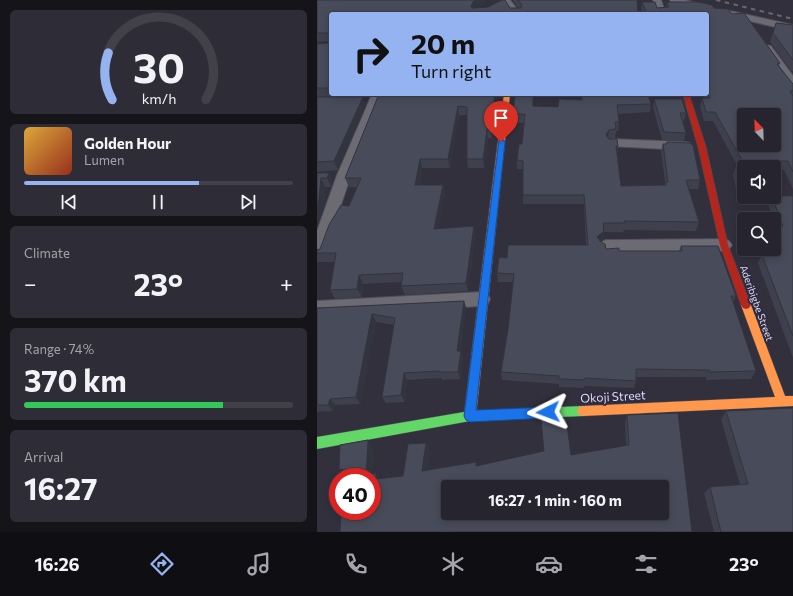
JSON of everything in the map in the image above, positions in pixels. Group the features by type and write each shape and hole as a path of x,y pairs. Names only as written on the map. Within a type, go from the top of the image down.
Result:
{"street":[{"path":"657,0 660,12"},
{"path":"674,0 716,10 752,23 793,28"},
{"path":"504,1 514,12"},
{"path":"762,40 793,84"},
{"path":"470,416 504,96"},
{"name":"Aderibigbe Street","path":"687,96 702,147 725,245 782,402"},
{"path":"361,100 377,97"},
{"path":"317,253 337,176 377,97"},
{"path":"612,143 702,147"},
{"path":"606,246 725,245"},
{"path":"317,308 482,299"},
{"name":"Okoji Street","path":"317,443 470,416 793,401"}],"building":[{"path":"317,0 477,0 473,2 471,6 472,8 488,7 505,0 510,8 521,8 522,5 518,0 637,0 638,12 329,12 329,33 317,33"},
{"path":"642,2 655,2 657,8 669,7 667,2 698,2 712,5 714,8 728,9 732,14 744,13 780,63 777,64 793,84 793,91 790,91 793,96 793,172 788,161 742,160 738,152 781,152 781,108 737,108 737,151 715,112 706,112 702,98 710,98 709,12 646,12"},
{"path":"776,23 793,25 793,60 773,33"},
{"path":"329,43 329,88 317,88 317,44"},
{"path":"378,96 495,96 491,129 487,129 483,159 467,159 467,107 458,106 448,159 420,159 415,185 443,185 434,229 474,226 466,283 401,286 403,273 359,275 357,289 330,290 336,253 317,253 317,250 320,249 329,225 341,205 349,206 361,178 345,178"},
{"path":"515,96 533,96 533,106 558,107 559,99 582,100 582,96 649,96 651,104 617,105 619,122 615,122 616,129 609,130 606,135 609,139 617,139 618,146 616,146 621,186 666,185 665,182 668,182 663,144 667,144 667,142 690,143 693,145 700,180 686,180 699,222 624,221 625,223 603,223 604,231 597,237 605,244 606,249 619,248 619,251 682,251 681,246 718,246 736,296 731,296 756,371 710,372 710,370 636,369 636,381 585,378 585,380 559,379 559,376 501,372 508,329 514,274 497,273 499,257 507,258 508,245 588,245 584,195 523,195 523,161 517,160 519,144 522,144 525,114 513,114"},
{"path":"317,97 363,97 334,161 317,162"},
{"path":"654,99 682,99 686,113 680,113 686,133 664,132"},
{"path":"317,173 329,173 327,178 321,178 317,205"},
{"path":"781,196 793,196 793,336 762,256 781,256 781,226 783,226 781,221 781,212 778,212 775,204 781,204"},
{"path":"464,301 457,351 461,351 458,372 439,371 404,373 401,395 382,397 395,318 372,314 356,397 330,399 328,405 317,405 317,308"},
{"path":"793,408 793,532 721,532 710,487 748,484 726,411"},
{"path":"678,413 692,532 340,532 341,520 381,520 381,478 403,476 408,444 426,443 422,471 476,462 476,466 544,451 541,419 566,418 571,455 629,445 627,415"},
{"path":"368,440 366,468 339,468 340,445"}],"railway":[{"path":"716,0 793,19"}],"traffic: fast":[{"path":"317,443 470,416 583,411"}],"traffic: slow":[{"path":"470,416 507,96"},
{"path":"746,305 782,402"},
{"path":"583,411 793,401"}],"traffic: jam":[{"path":"687,96 702,147 724,245 746,305"}],"route":[{"path":"501,142 482,299 470,416 548,412"}]}
